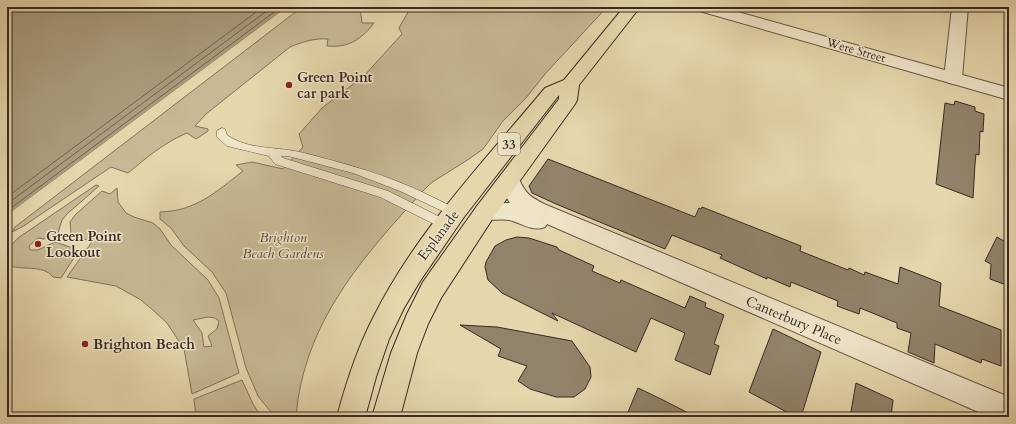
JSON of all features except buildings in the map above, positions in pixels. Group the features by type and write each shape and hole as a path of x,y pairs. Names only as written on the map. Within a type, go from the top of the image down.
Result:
{"main road":[{"name":"Esplanade","path":"352,417 360,385 371,353 387,315 418,262 450,219 551,92 570,84 632,7"},
{"name":"Esplanade","path":"386,417 404,353 416,322 432,290 477,224 568,100 570,84"},
{"path":"450,219 477,224"},
{"path":"401,291 432,290"}],"street":[{"name":"Were Street","path":"702,7 1009,94"},
{"path":"953,78 960,7"},
{"name":"Canterbury Place","path":"509,180 514,194 522,203 579,229 1009,411"},
{"name":"Canterbury Place","path":"477,224 508,211 552,226 579,229"}],"lane":[{"path":"222,131 222,137 231,143 272,153 288,152 355,170 404,188 450,219"},
{"path":"272,153 279,161 384,194 450,219"}],"green space":[{"path":"302,7 360,7 362,23 374,23 354,42 341,46 327,46 328,39 318,39 290,47 206,114 195,126 208,129 208,131 196,139 187,133 171,141 128,173 111,167 22,227 12,232 15,227"},
{"name":"Brighton Beach Gardens","path":"411,7 607,7 545,74 526,98 503,121 483,149 431,183 379,241 358,267 324,321 311,351 301,383 296,417 275,417 258,396 246,368 226,293 212,272 184,246 171,228 160,219 160,212 184,208 205,199 243,171 236,165 252,162 283,169 303,147 299,134 322,108 364,76 402,34 399,28"},
{"path":"96,185 99,186 62,220 58,233 44,239 38,238 29,246 30,250 38,250 55,242 79,250 61,278 53,277 44,270 19,268 7,265 7,250 18,238"},
{"path":"117,188 118,202 126,213 153,223 160,229 171,245 208,280 219,298 239,373 192,394 184,349 167,323 141,300 116,286 67,277 92,242 71,234 70,222 75,215 102,191 110,194","holes":["208,317 215,318 219,321 217,329 208,336 212,346 204,347 202,333 193,320"]},
{"path":"242,380 261,417 196,417 194,399"}],"water":[{"path":"7,7 287,7 7,215"}],"pier":[{"path":"289,7 268,24 7,218 7,215"}],"place":[{"name":"Green Point car park","path":"289,85"},
{"name":"Green Point Lookout","path":"38,244"},
{"name":"Brighton Beach","path":"85,344"}]}
